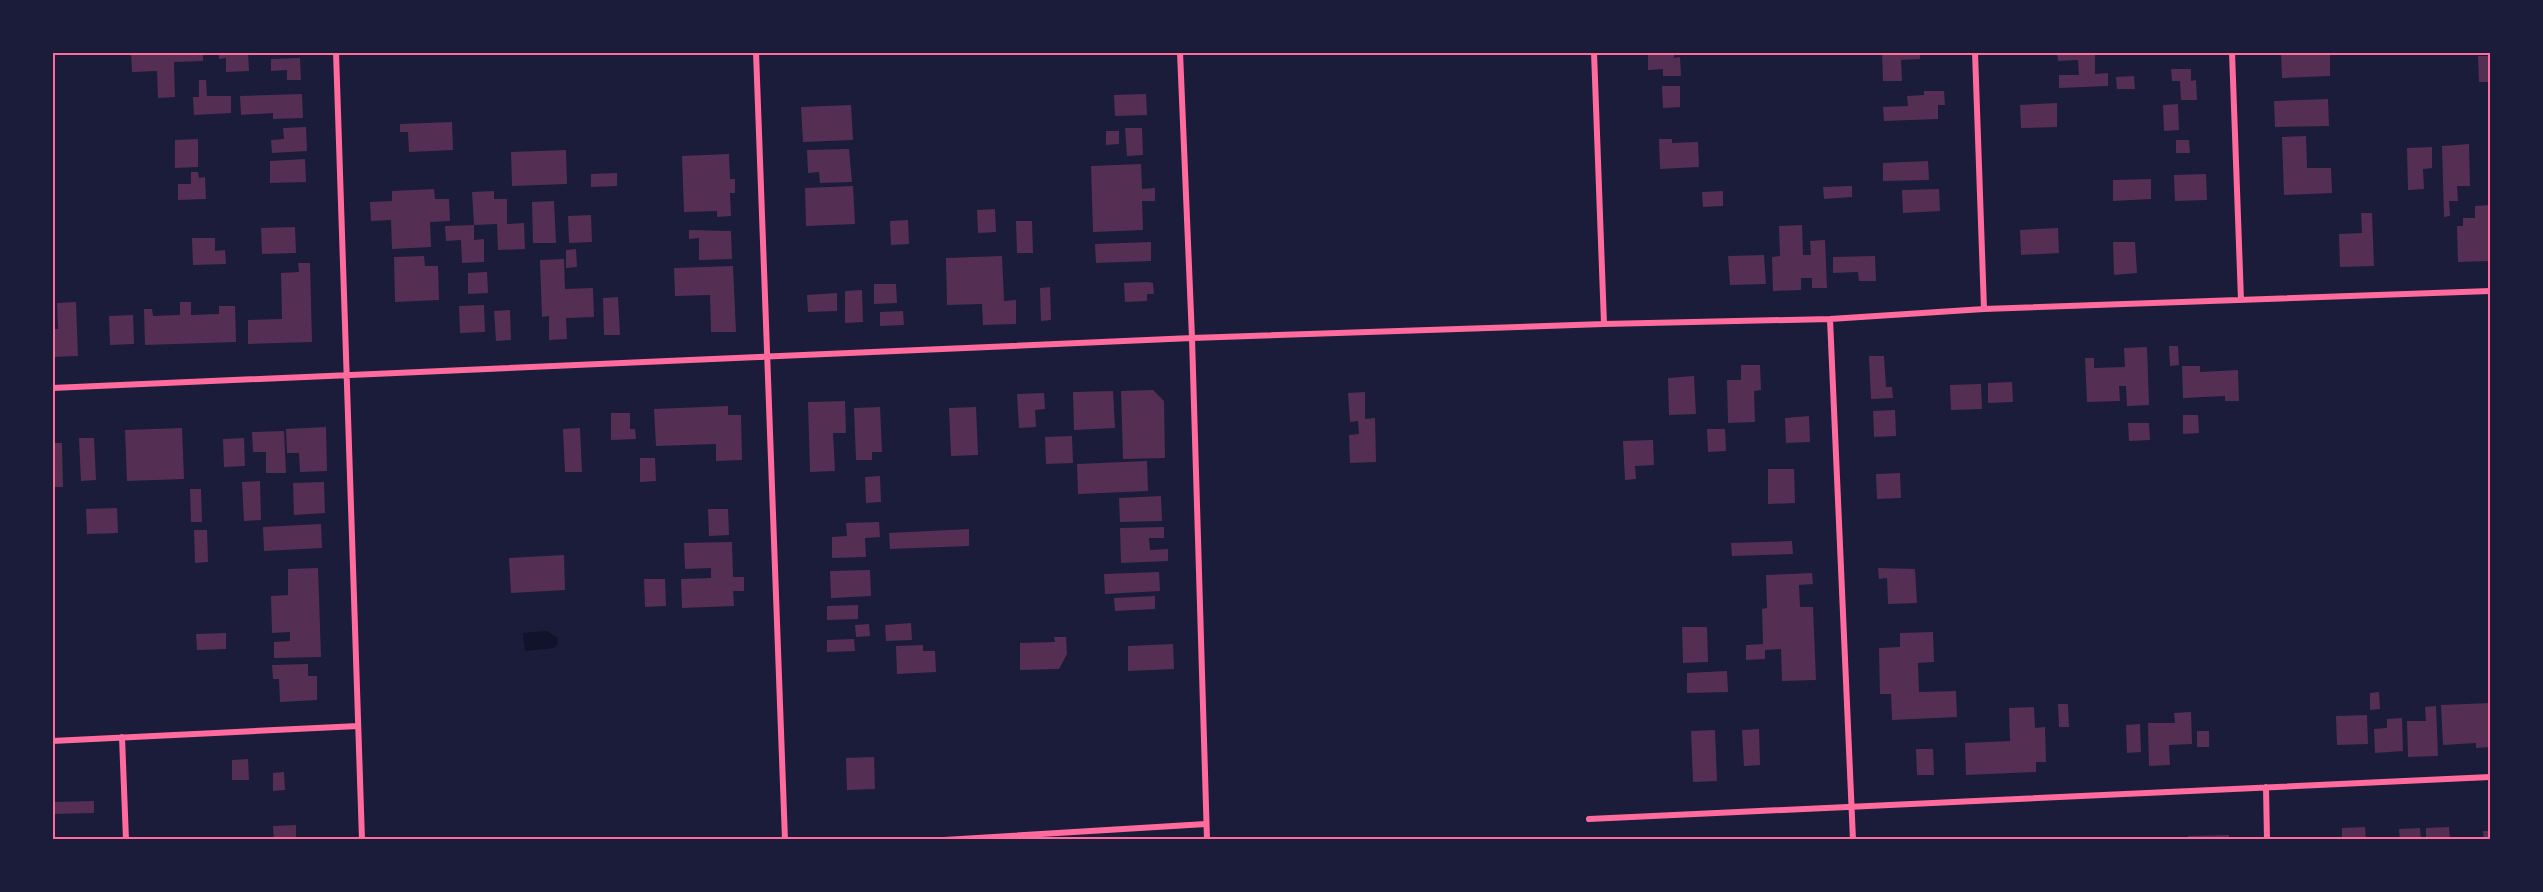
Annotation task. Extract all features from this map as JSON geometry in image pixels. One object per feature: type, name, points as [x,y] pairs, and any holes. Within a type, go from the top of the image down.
[{"type":"street","points":[[336,52],[362,840]]},
{"type":"street","points":[[756,52],[785,840]]},
{"type":"street","points":[[1180,52],[1192,338],[1207,840]]},
{"type":"street","points":[[1594,52],[1604,324]]},
{"type":"street","points":[[1975,52],[1984,309]]},
{"type":"street","points":[[2232,52],[2241,300]]},
{"type":"street","points":[[52,388],[1192,338],[1830,319],[1984,309],[2490,291]]},
{"type":"street","points":[[1830,319],[1853,840]]},
{"type":"street","points":[[52,741],[358,726]]},
{"type":"street","points":[[122,737],[126,840]]},
{"type":"street","points":[[1590,819],[2490,777]]},
{"type":"street","points":[[2266,787],[2267,840]]},
{"type":"street","points":[[944,840],[1206,824]]},
{"type":"shaded area","points":[[547,631],[558,638],[554,648],[525,651],[523,633]]},
{"type":"building","points":[[131,52],[203,52],[203,61],[174,62],[175,97],[158,98],[157,71],[132,72]]},
{"type":"building","points":[[219,52],[248,52],[249,71],[226,72],[226,58],[219,59]]},
{"type":"building","points":[[1648,52],[1674,52],[1674,58],[1680,57],[1681,76],[1663,76],[1663,69],[1648,70]]},
{"type":"building","points":[[1882,52],[1920,52],[1920,59],[1901,60],[1902,81],[1883,81]]},
{"type":"building","points":[[2057,52],[2095,52],[2095,74],[2108,73],[2108,86],[2059,88],[2059,75],[2079,75],[2078,60],[2058,61]]},
{"type":"building","points":[[2281,52],[2330,52],[2330,76],[2282,78]]},
{"type":"building","points":[[2478,56],[2490,56],[2490,82],[2479,82]]},
{"type":"building","points":[[300,58],[301,80],[287,80],[287,70],[271,71],[271,59]]},
{"type":"building","points":[[2171,69],[2191,69],[2191,81],[2196,80],[2197,100],[2181,100],[2180,81],[2172,81]]},
{"type":"building","points":[[2134,76],[2135,89],[2117,89],[2116,77]]},
{"type":"building","points":[[199,80],[206,80],[207,96],[231,96],[231,113],[194,115],[193,97],[199,97]]},
{"type":"building","points":[[1662,86],[1680,86],[1680,107],[1663,108]]},
{"type":"building","points":[[1924,91],[1944,91],[1945,105],[1938,105],[1938,119],[1884,121],[1883,107],[1908,106],[1907,96],[1924,95]]},
{"type":"building","points":[[302,94],[303,118],[273,119],[273,113],[241,115],[240,96]]},
{"type":"building","points":[[1146,94],[1147,115],[1115,116],[1114,95]]},
{"type":"building","points":[[2328,99],[2329,126],[2275,127],[2274,101]]},
{"type":"building","points":[[2057,103],[2057,127],[2021,128],[2020,105]]},
{"type":"building","points":[[2178,104],[2179,130],[2164,131],[2163,105]]},
{"type":"building","points":[[851,105],[853,140],[803,142],[801,107]]},
{"type":"building","points":[[452,122],[453,150],[409,152],[408,132],[400,132],[400,124]]},
{"type":"building","points":[[306,127],[307,151],[272,153],[271,140],[284,139],[283,128]]},
{"type":"building","points":[[1125,128],[1142,128],[1143,155],[1127,156]]},
{"type":"building","points":[[1106,131],[1119,131],[1119,144],[1106,145]]},
{"type":"building","points":[[2306,136],[2307,168],[2331,168],[2332,193],[2284,195],[2282,137]]},
{"type":"building","points":[[198,139],[198,167],[175,168],[175,140]]},
{"type":"building","points":[[1659,139],[1672,139],[1672,143],[1698,142],[1699,167],[1660,169]]},
{"type":"building","points":[[2176,140],[2189,140],[2190,153],[2176,153]]},
{"type":"building","points":[[2469,144],[2470,186],[2457,186],[2458,201],[2449,201],[2450,216],[2444,217],[2442,146]]},
{"type":"building","points":[[2432,147],[2432,168],[2423,169],[2424,189],[2408,190],[2407,148]]},
{"type":"building","points":[[849,149],[852,182],[820,183],[819,172],[808,173],[807,150]]},
{"type":"building","points":[[566,150],[567,184],[512,186],[511,152]]},
{"type":"building","points":[[729,154],[730,179],[735,179],[735,193],[730,193],[731,216],[717,217],[717,211],[684,212],[682,156]]},
{"type":"building","points":[[305,159],[306,182],[270,183],[270,161]]},
{"type":"building","points":[[1928,161],[1929,180],[1883,181],[1883,163]]},
{"type":"building","points":[[1141,164],[1142,189],[1155,188],[1155,201],[1142,201],[1143,230],[1093,232],[1091,166]]},
{"type":"building","points":[[191,172],[198,172],[199,178],[205,177],[206,199],[178,200],[178,184],[191,184]]},
{"type":"building","points":[[617,173],[617,186],[591,187],[591,174]]},
{"type":"building","points":[[2206,174],[2207,200],[2175,201],[2174,175]]},
{"type":"building","points":[[2151,179],[2151,199],[2113,201],[2113,180]]},
{"type":"building","points":[[853,186],[855,224],[806,226],[805,188]]},
{"type":"building","points":[[1852,186],[1852,197],[1824,199],[1823,187]]},
{"type":"building","points":[[434,189],[435,199],[449,199],[450,221],[430,222],[431,247],[392,249],[391,220],[371,221],[370,202],[392,201],[392,191]]},
{"type":"building","points":[[1939,189],[1940,211],[1903,213],[1902,190]]},
{"type":"building","points":[[494,191],[494,199],[507,199],[507,224],[524,223],[525,249],[498,250],[497,224],[474,225],[472,192]]},
{"type":"building","points":[[1723,191],[1723,206],[1703,207],[1702,192]]},
{"type":"building","points":[[554,201],[556,243],[533,243],[532,202]]},
{"type":"building","points":[[2490,205],[2490,261],[2458,262],[2457,226],[2463,226],[2463,218],[2475,218],[2475,206]]},
{"type":"building","points":[[995,209],[996,232],[978,233],[977,210]]},
{"type":"building","points":[[2361,213],[2372,213],[2374,266],[2340,267],[2339,234],[2362,233]]},
{"type":"building","points":[[591,215],[592,242],[569,243],[568,216]]},
{"type":"building","points":[[908,220],[909,244],[891,245],[890,221]]},
{"type":"building","points":[[1016,221],[1032,221],[1033,253],[1017,253]]},
{"type":"building","points":[[474,225],[474,240],[484,239],[484,262],[462,263],[461,240],[446,241],[445,226]]},
{"type":"building","points":[[1802,225],[1803,255],[1811,255],[1810,241],[1825,240],[1827,288],[1812,288],[1812,278],[1801,278],[1801,290],[1773,291],[1772,257],[1780,256],[1779,226]]},
{"type":"building","points":[[295,227],[296,253],[262,254],[261,228]]},
{"type":"building","points":[[2058,228],[2059,253],[2021,255],[2020,230]]},
{"type":"building","points":[[689,230],[731,231],[732,259],[699,260],[699,238],[689,239]]},
{"type":"building","points":[[192,238],[215,238],[215,251],[225,250],[226,264],[193,265]]},
{"type":"building","points":[[1151,242],[1151,261],[1096,263],[1095,244]]},
{"type":"building","points":[[2113,242],[2135,242],[2137,273],[2114,275]]},
{"type":"building","points":[[576,249],[577,267],[566,268],[566,250]]},
{"type":"building","points":[[1764,255],[1766,284],[1730,285],[1728,256]]},
{"type":"building","points":[[424,256],[425,266],[438,266],[439,300],[395,302],[394,257]]},
{"type":"building","points":[[1002,256],[1004,301],[1016,300],[1016,324],[983,325],[982,304],[947,305],[946,258]]},
{"type":"building","points":[[1875,256],[1876,281],[1859,281],[1858,272],[1833,273],[1833,257]]},
{"type":"building","points":[[564,259],[565,289],[593,288],[594,317],[566,318],[567,339],[549,340],[549,316],[542,317],[540,260]]},
{"type":"building","points":[[298,263],[310,263],[312,342],[248,344],[248,320],[282,319],[281,273],[299,272]]},
{"type":"building","points":[[733,266],[736,332],[711,332],[710,295],[675,296],[674,268]]},
{"type":"building","points":[[487,272],[488,293],[468,294],[468,273]]},
{"type":"building","points":[[1124,283],[1153,283],[1154,294],[1147,294],[1147,301],[1125,302]]},
{"type":"building","points":[[874,284],[896,284],[897,303],[874,304]]},
{"type":"building","points":[[1050,287],[1051,320],[1041,321],[1040,288]]},
{"type":"building","points":[[862,290],[863,322],[845,323],[845,291]]},
{"type":"building","points":[[837,293],[837,311],[808,312],[807,295]]},
{"type":"building","points":[[618,297],[620,335],[604,335],[603,298]]},
{"type":"building","points":[[76,302],[78,356],[52,357],[52,329],[58,329],[57,303]]},
{"type":"building","points":[[180,302],[191,302],[191,315],[219,314],[219,306],[235,306],[236,342],[145,345],[144,309],[152,309],[153,316],[180,315]]},
{"type":"building","points":[[484,305],[485,332],[460,333],[459,306]]},
{"type":"building","points":[[510,310],[511,340],[496,341],[494,311]]},
{"type":"building","points":[[903,311],[904,325],[880,326],[880,312]]},
{"type":"building","points":[[133,315],[134,344],[110,345],[109,316]]},
{"type":"building","points":[[2169,346],[2178,346],[2179,365],[2170,366]]},
{"type":"building","points":[[2147,347],[2149,405],[2127,406],[2126,386],[2119,386],[2120,401],[2087,402],[2085,358],[2094,358],[2094,368],[2125,367],[2124,348]]},
{"type":"building","points":[[1869,356],[1884,356],[1886,387],[1892,387],[1893,398],[1871,399]]},
{"type":"building","points":[[1741,365],[1760,365],[1761,390],[1754,391],[1755,422],[1728,423],[1727,380],[1741,380]]},
{"type":"building","points":[[2182,366],[2200,366],[2200,372],[2238,370],[2239,401],[2225,401],[2225,396],[2183,398]]},
{"type":"building","points":[[1694,376],[1696,414],[1669,415],[1668,378]]},
{"type":"building","points":[[2012,382],[2013,402],[1988,403],[1988,383]]},
{"type":"building","points":[[1981,384],[1982,409],[1951,410],[1950,385]]},
{"type":"building","points":[[1153,390],[1164,401],[1165,458],[1123,459],[1121,391]]},
{"type":"building","points":[[1113,391],[1115,428],[1074,430],[1073,392]]},
{"type":"building","points":[[1365,392],[1365,419],[1375,418],[1376,462],[1350,463],[1349,435],[1359,434],[1358,421],[1350,422],[1348,393]]},
{"type":"building","points":[[1044,393],[1045,409],[1035,410],[1036,427],[1019,428],[1017,394]]},
{"type":"building","points":[[845,401],[846,433],[833,433],[835,471],[810,472],[808,402]]},
{"type":"building","points":[[728,406],[728,415],[741,415],[742,460],[716,461],[716,444],[656,446],[654,409]]},
{"type":"building","points":[[880,407],[882,452],[872,452],[872,460],[856,460],[854,408]]},
{"type":"building","points":[[976,407],[978,455],[951,456],[949,408]]},
{"type":"building","points":[[1895,410],[1896,436],[1874,437],[1873,411]]},
{"type":"building","points":[[611,413],[630,413],[630,429],[635,429],[636,439],[611,440]]},
{"type":"building","points":[[2183,415],[2198,415],[2199,433],[2183,434]]},
{"type":"building","points":[[1809,416],[1810,442],[1786,443],[1785,418]]},
{"type":"building","points":[[2128,423],[2149,423],[2150,440],[2129,441]]},
{"type":"building","points":[[326,427],[327,471],[300,472],[299,453],[287,453],[286,429]]},
{"type":"building","points":[[182,428],[184,479],[127,481],[125,430]]},
{"type":"building","points":[[580,428],[582,472],[565,472],[563,429]]},
{"type":"building","points":[[1707,429],[1725,429],[1726,451],[1708,452]]},
{"type":"building","points":[[284,431],[286,473],[266,473],[266,452],[253,452],[252,432]]},
{"type":"building","points":[[1072,436],[1073,463],[1046,464],[1045,437]]},
{"type":"building","points":[[79,438],[94,438],[96,480],[81,481]]},
{"type":"building","points":[[244,438],[245,466],[224,467],[223,439]]},
{"type":"building","points":[[1653,440],[1654,465],[1635,466],[1636,479],[1625,480],[1623,441]]},
{"type":"building","points":[[52,443],[62,443],[63,487],[52,487]]},
{"type":"building","points":[[640,458],[655,458],[656,481],[640,482]]},
{"type":"building","points":[[1147,461],[1148,491],[1078,494],[1077,464]]},
{"type":"building","points":[[1768,469],[1794,469],[1795,503],[1768,504]]},
{"type":"building","points":[[1900,473],[1901,498],[1877,499],[1876,474]]},
{"type":"building","points":[[880,476],[881,502],[866,503],[865,477]]},
{"type":"building","points":[[260,481],[261,520],[244,521],[242,482]]},
{"type":"building","points":[[324,482],[325,513],[294,515],[293,483]]},
{"type":"building","points":[[190,489],[201,489],[202,522],[191,522]]},
{"type":"building","points":[[1161,496],[1162,521],[1120,522],[1119,498]]},
{"type":"building","points":[[117,508],[118,533],[87,534],[86,509]]},
{"type":"building","points":[[708,509],[728,509],[729,535],[709,536]]},
{"type":"building","points":[[879,522],[880,537],[865,538],[866,557],[832,558],[832,537],[847,536],[846,523]]},
{"type":"building","points":[[321,524],[322,548],[264,551],[263,527]]},
{"type":"building","points":[[1164,527],[1164,538],[1149,538],[1150,550],[1168,549],[1168,561],[1121,563],[1120,528]]},
{"type":"building","points":[[969,529],[969,546],[890,549],[889,533]]},
{"type":"building","points":[[194,530],[207,530],[208,562],[195,563]]},
{"type":"building","points":[[1792,541],[1793,554],[1732,556],[1731,543]]},
{"type":"building","points":[[732,542],[733,577],[744,577],[744,591],[733,591],[734,606],[682,608],[681,579],[711,578],[711,568],[685,569],[684,543]]},
{"type":"building","points":[[564,555],[565,590],[511,593],[509,558]]},
{"type":"building","points":[[318,568],[321,657],[274,658],[274,642],[290,641],[290,632],[272,633],[271,596],[288,595],[288,569]]},
{"type":"building","points":[[1878,568],[1915,569],[1917,603],[1888,604],[1887,578],[1879,579]]},
{"type":"building","points":[[870,570],[871,596],[831,598],[830,571]]},
{"type":"building","points":[[1159,572],[1160,591],[1105,594],[1104,574]]},
{"type":"building","points":[[1812,573],[1813,584],[1799,585],[1800,607],[1813,607],[1816,680],[1782,681],[1781,649],[1765,650],[1765,659],[1746,660],[1746,645],[1763,644],[1762,609],[1767,608],[1766,575]]},
{"type":"building","points":[[644,579],[665,579],[666,606],[645,607]]},
{"type":"building","points":[[1155,596],[1155,609],[1115,611],[1114,598]]},
{"type":"building","points":[[858,605],[858,619],[827,620],[827,606]]},
{"type":"building","points":[[911,623],[912,640],[886,641],[885,625]]},
{"type":"building","points":[[869,624],[870,636],[856,637],[855,625]]},
{"type":"building","points":[[1682,627],[1707,627],[1708,662],[1683,663]]},
{"type":"building","points":[[1933,632],[1934,662],[1918,663],[1919,692],[1956,691],[1957,717],[1892,720],[1891,694],[1880,694],[1879,648],[1900,647],[1900,633]]},
{"type":"building","points":[[226,633],[226,649],[197,650],[196,634]]},
{"type":"building","points":[[1054,637],[1066,637],[1067,654],[1059,669],[1020,670],[1020,643],[1055,642]]},
{"type":"building","points":[[854,639],[855,651],[827,652],[827,640]]},
{"type":"building","points":[[1173,644],[1174,669],[1128,671],[1128,646]]},
{"type":"building","points":[[923,645],[923,651],[935,651],[936,672],[897,674],[896,646]]},
{"type":"building","points":[[308,664],[308,676],[317,676],[317,700],[280,702],[279,679],[273,679],[272,665]]},
{"type":"building","points":[[1727,671],[1728,692],[1687,693],[1687,673]]},
{"type":"building","points":[[2379,692],[2380,709],[2370,710],[2370,693]]},
{"type":"building","points":[[2490,703],[2490,747],[2476,748],[2476,743],[2443,745],[2441,705]]},
{"type":"building","points":[[2058,704],[2068,704],[2069,727],[2059,727]]},
{"type":"building","points":[[2436,706],[2438,756],[2408,757],[2407,721],[2426,721],[2425,707]]},
{"type":"building","points":[[2034,707],[2035,728],[2045,727],[2046,762],[2036,762],[2036,772],[1966,775],[1965,743],[2010,741],[2009,708]]},
{"type":"building","points":[[2191,712],[2192,744],[2169,745],[2170,765],[2149,766],[2148,723],[2175,723],[2174,713]]},
{"type":"building","points":[[2367,715],[2368,744],[2337,745],[2336,716]]},
{"type":"building","points":[[2402,718],[2403,751],[2375,753],[2374,729],[2387,728],[2387,719]]},
{"type":"building","points":[[2140,724],[2141,752],[2127,753],[2126,725]]},
{"type":"building","points":[[1759,729],[1760,765],[1744,766],[1742,730]]},
{"type":"building","points":[[1715,730],[1717,781],[1693,782],[1691,731]]},
{"type":"building","points":[[2197,731],[2209,731],[2209,747],[2197,747]]},
{"type":"building","points":[[1916,749],[1933,749],[1934,775],[1917,775]]},
{"type":"building","points":[[874,757],[875,789],[847,790],[846,758]]},
{"type":"building","points":[[248,759],[249,780],[232,780],[232,760]]},
{"type":"building","points":[[284,772],[285,790],[273,791],[273,773]]},
{"type":"building","points":[[94,801],[94,813],[52,814],[52,802]]},
{"type":"building","points":[[296,825],[296,840],[274,840],[273,826]]},
{"type":"building","points":[[2365,827],[2366,840],[2342,840],[2342,828]]},
{"type":"building","points":[[2449,827],[2450,840],[2426,840],[2426,828]]},
{"type":"building","points":[[2420,828],[2421,840],[2400,840],[2399,829]]},
{"type":"building","points":[[2483,831],[2490,831],[2490,840],[2484,840]]},
{"type":"building","points":[[2229,835],[2229,840],[2188,840],[2188,836]]}]
